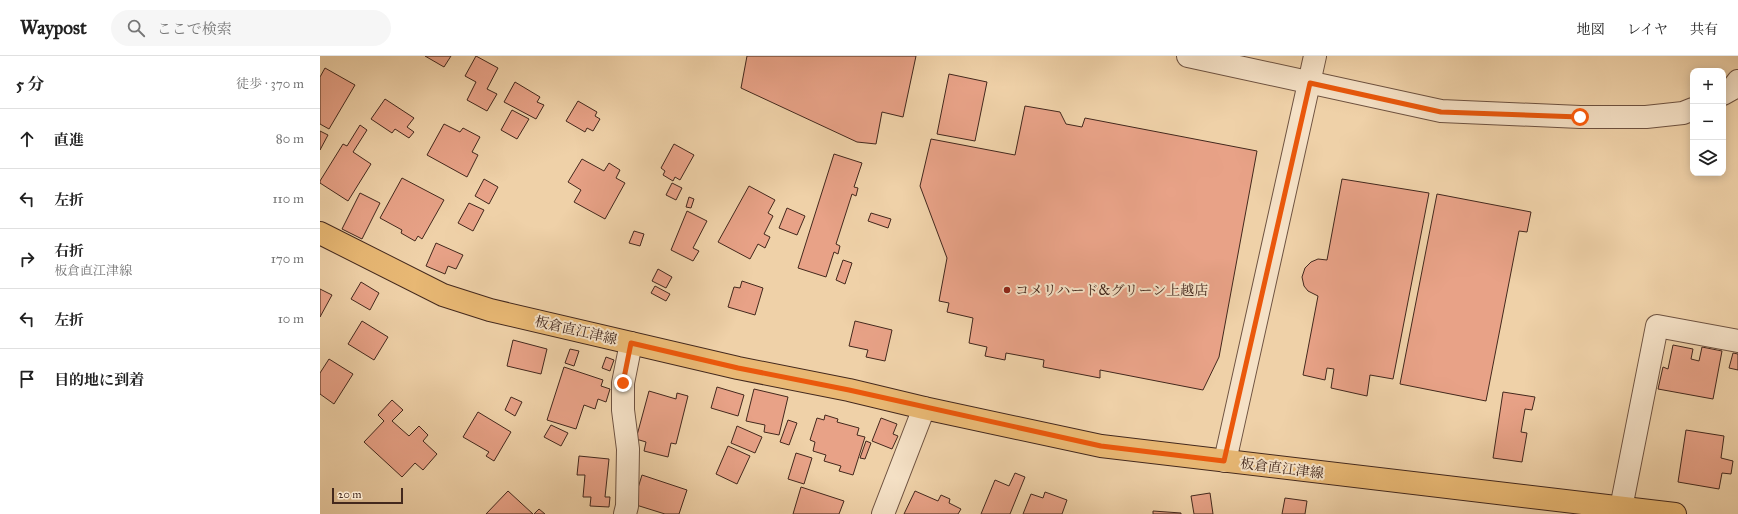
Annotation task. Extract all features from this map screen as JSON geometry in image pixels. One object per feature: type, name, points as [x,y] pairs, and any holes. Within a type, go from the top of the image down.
[{"type":"main road","name":"板倉直江津線","points":[[320,233],[443,295],[490,310],[738,368],[849,390],[924,408],[1101,446],[1675,514]]},
{"type":"street","points":[[1188,56],[1441,112],[1580,117],[1646,117],[1683,113],[1690,110]]},
{"type":"street","points":[[1224,461],[1315,56]]},
{"type":"street","points":[[1726,92],[1732,89],[1738,81]]},
{"type":"street","points":[[1621,508],[1657,326],[1738,341]]},
{"type":"street","points":[[625,514],[627,506],[628,449],[623,410],[623,383],[631,343]]},
{"type":"street","points":[[883,514],[924,408]]},
{"type":"building","points":[[425,56],[451,56],[444,67]]},
{"type":"building","points":[[476,56],[498,68],[487,89],[497,94],[487,111],[467,100],[476,82],[465,76]]},
{"type":"building","points":[[747,56],[916,56],[903,117],[882,112],[876,144],[857,142],[741,88]]},
{"type":"building","points":[[325,68],[355,85],[329,129],[320,124],[320,77]]},
{"type":"building","points":[[949,74],[987,82],[975,141],[937,134]]},
{"type":"building","points":[[515,82],[540,97],[537,102],[544,105],[536,119],[504,102]]},
{"type":"building","points":[[385,99],[414,118],[407,127],[414,132],[409,138],[395,129],[392,133],[371,119]]},
{"type":"building","points":[[578,101],[597,112],[595,116],[600,119],[593,131],[587,128],[585,132],[566,121]]},
{"type":"building","points":[[1025,106],[1060,112],[1066,124],[1082,127],[1085,118],[1257,151],[1219,357],[1203,390],[1100,370],[1100,378],[1043,367],[1044,360],[1006,353],[1005,360],[985,356],[987,347],[969,343],[973,318],[947,312],[949,303],[939,301],[947,258],[920,186],[931,139],[1015,155]]},
{"type":"building","points":[[512,110],[529,119],[517,139],[501,130]]},
{"type":"building","points":[[444,124],[460,132],[463,128],[480,137],[472,152],[478,155],[467,177],[427,155]]},
{"type":"building","points":[[360,125],[367,130],[353,152],[371,164],[348,201],[320,183],[320,181],[343,144],[347,146]]},
{"type":"building","points":[[320,131],[328,135],[320,150]]},
{"type":"building","points":[[674,144],[694,155],[680,180],[675,177],[673,181],[663,175],[665,171],[661,168]]},
{"type":"building","points":[[834,154],[862,163],[854,187],[858,188],[856,196],[852,194],[836,244],[840,246],[838,254],[834,252],[826,277],[798,268]]},
{"type":"building","points":[[582,159],[604,171],[609,163],[620,170],[616,178],[625,183],[605,219],[574,202],[581,190],[568,182]]},
{"type":"building","points":[[402,178],[444,200],[422,239],[418,236],[415,241],[401,233],[402,230],[380,218]]},
{"type":"building","points":[[484,179],[498,187],[489,204],[475,196]]},
{"type":"building","points":[[1342,179],[1429,193],[1393,379],[1370,375],[1367,396],[1331,388],[1334,369],[1327,368],[1325,380],[1303,375],[1318,296],[1308,291],[1304,286],[1302,277],[1305,268],[1311,262],[1318,259],[1327,260]]},
{"type":"building","points":[[672,183],[682,188],[676,200],[666,195]]},
{"type":"building","points":[[749,186],[775,200],[768,213],[773,216],[764,234],[770,237],[765,248],[758,244],[750,259],[718,242]]},
{"type":"building","points":[[360,193],[380,203],[362,239],[342,229]]},
{"type":"building","points":[[1437,194],[1531,212],[1527,232],[1519,231],[1486,401],[1400,384]]},
{"type":"building","points":[[689,197],[694,199],[691,208],[686,207]]},
{"type":"building","points":[[469,203],[484,210],[473,231],[458,223]]},
{"type":"building","points":[[787,208],[805,216],[797,235],[779,228]]},
{"type":"building","points":[[687,211],[707,221],[693,248],[699,251],[693,261],[671,250]]},
{"type":"building","points":[[871,213],[891,219],[888,228],[868,221]]},
{"type":"building","points":[[634,231],[644,234],[640,246],[629,243]]},
{"type":"building","points":[[436,243],[463,255],[456,269],[448,266],[445,274],[426,266]]},
{"type":"building","points":[[843,260],[852,263],[845,284],[836,280]]},
{"type":"building","points":[[658,269],[672,277],[666,288],[652,281]]},
{"type":"building","points":[[742,281],[763,288],[755,315],[728,307],[734,287],[740,288]]},
{"type":"building","points":[[361,282],[379,293],[370,310],[351,299]]},
{"type":"building","points":[[655,286],[670,294],[666,301],[651,293]]},
{"type":"building","points":[[320,289],[332,295],[320,317]]},
{"type":"building","points":[[362,321],[388,337],[374,360],[348,344]]},
{"type":"building","points":[[855,321],[892,330],[885,361],[866,357],[868,350],[849,346]]},
{"type":"building","points":[[513,340],[547,349],[541,374],[507,366]]},
{"type":"building","points":[[1673,345],[1693,349],[1691,359],[1699,361],[1702,347],[1722,351],[1713,399],[1658,389],[1663,367],[1668,369]]},
{"type":"building","points":[[570,349],[579,351],[574,366],[565,363]]},
{"type":"building","points":[[1733,353],[1738,354],[1738,370],[1729,368]]},
{"type":"building","points":[[606,357],[614,360],[610,371],[602,368]]},
{"type":"building","points":[[329,359],[353,374],[334,404],[320,394],[320,373]]},
{"type":"building","points":[[564,367],[603,380],[601,386],[610,389],[606,402],[598,399],[595,409],[584,405],[576,429],[547,420]]},
{"type":"building","points":[[717,387],[744,395],[738,416],[711,408]]},
{"type":"building","points":[[754,389],[788,397],[779,435],[764,432],[765,425],[746,421]]},
{"type":"building","points":[[649,391],[676,399],[677,393],[688,396],[676,444],[671,443],[668,457],[644,451],[646,442],[636,439]]},
{"type":"building","points":[[1503,392],[1535,397],[1532,410],[1525,409],[1521,432],[1527,433],[1522,462],[1493,458]]},
{"type":"building","points":[[511,397],[522,402],[515,416],[505,410]]},
{"type":"building","points":[[392,400],[403,410],[392,421],[409,436],[419,426],[428,435],[423,441],[437,454],[423,470],[415,463],[402,477],[364,442],[384,421],[378,415]]},
{"type":"building","points":[[478,412],[511,432],[494,461],[486,456],[489,452],[463,437]]},
{"type":"building","points":[[825,415],[838,419],[837,422],[859,428],[857,435],[865,437],[853,475],[839,471],[841,466],[824,461],[826,455],[813,451],[815,442],[810,440],[817,418],[824,420]]},
{"type":"building","points":[[881,418],[897,424],[893,434],[898,436],[892,449],[872,441]]},
{"type":"building","points":[[788,420],[797,423],[789,445],[780,442]]},
{"type":"building","points":[[551,425],[568,433],[561,446],[544,437]]},
{"type":"building","points":[[737,426],[762,437],[755,453],[731,443]]},
{"type":"building","points":[[1686,430],[1724,436],[1721,458],[1733,461],[1731,474],[1722,473],[1719,489],[1678,482]]},
{"type":"building","points":[[866,441],[871,443],[865,459],[860,458]]},
{"type":"building","points":[[728,446],[750,456],[737,484],[716,474]]},
{"type":"building","points":[[796,453],[812,458],[804,484],[788,479]]},
{"type":"building","points":[[579,456],[609,459],[605,497],[610,497],[609,507],[590,506],[591,497],[583,497],[585,475],[577,475]]},
{"type":"building","points":[[1015,473],[1025,477],[1010,514],[981,514],[995,480],[1009,486]]},
{"type":"building","points":[[642,475],[687,490],[679,514],[665,514],[633,504]]},
{"type":"building","points":[[801,487],[844,501],[839,514],[793,514]]},
{"type":"building","points":[[508,491],[533,514],[486,514]]},
{"type":"building","points":[[915,491],[938,501],[941,495],[950,499],[949,503],[961,509],[958,514],[904,514]]},
{"type":"building","points":[[1045,492],[1067,500],[1062,514],[1023,514],[1031,494],[1043,498]]},
{"type":"building","points":[[1210,493],[1213,514],[1194,514],[1191,496]]},
{"type":"building","points":[[1285,498],[1307,501],[1305,514],[1282,514]]},
{"type":"building","points":[[539,509],[545,514],[534,514]]},
{"type":"building","points":[[1153,511],[1181,513],[1181,514],[1153,514]]},
{"type":"place","name":"コメリハード&グリーン上越店","points":[[1007,290]]},
{"type":"route","points":[[623,383],[631,343],[738,368],[849,390],[924,408],[1101,446],[1224,461],[1310,83],[1441,112],[1580,117]]}]
